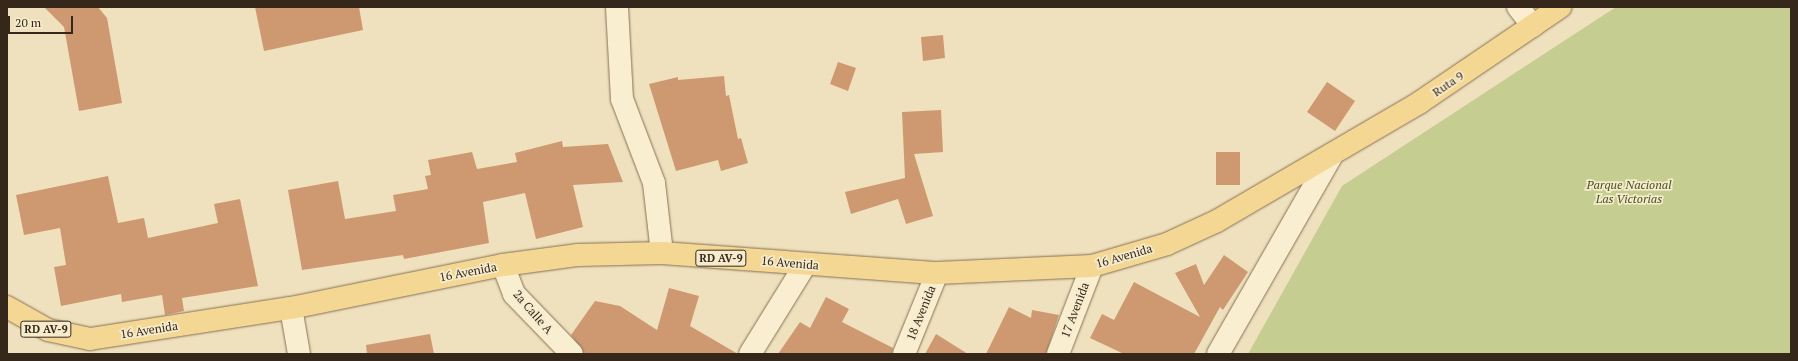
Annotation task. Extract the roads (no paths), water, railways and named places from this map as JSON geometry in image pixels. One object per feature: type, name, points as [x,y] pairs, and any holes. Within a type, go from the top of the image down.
[{"type":"main road","name":"Ruta 9","points":[[1332,155],[1419,103],[1560,7]]},
{"type":"main road","name":"16 Avenida","points":[[7,307],[48,330],[90,339],[291,308],[502,265],[578,255],[662,252],[805,265],[937,273],[1092,266],[1167,244],[1217,221],[1332,155]]},
{"type":"main road","points":[[74,354],[90,339]]},
{"type":"street","points":[[617,7],[622,99],[654,183],[662,252]]},
{"type":"street","points":[[1518,7],[1533,26]]},
{"type":"street","points":[[1218,354],[1332,155]]},
{"type":"street","name":"2a Calle A","points":[[502,265],[514,294],[572,354]]},
{"type":"street","points":[[750,354],[805,265]]},
{"type":"street","name":"17 Avenida","points":[[1058,354],[1092,266]]},
{"type":"street","name":"18 Avenida","points":[[904,354],[937,273]]},
{"type":"street","points":[[291,308],[299,354]]},
{"type":"park label","name":"Parque Nacional Las Victorias","points":[[1629,192]]}]
